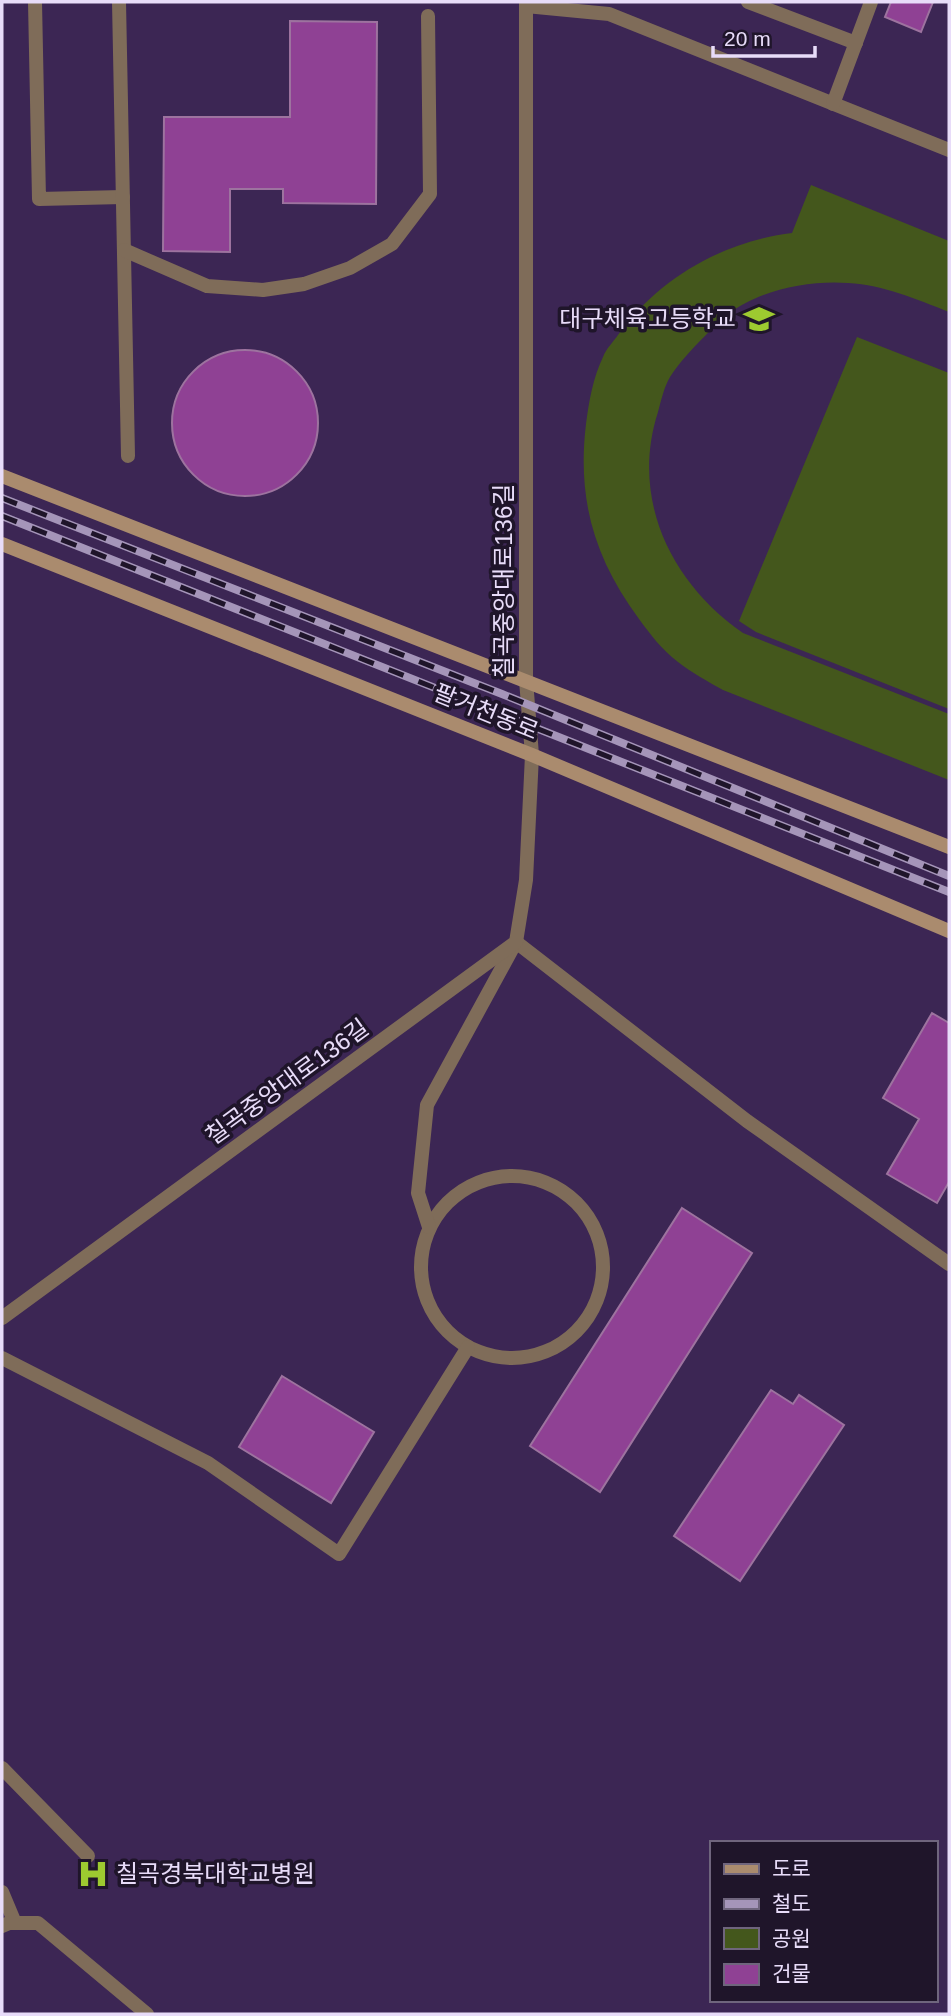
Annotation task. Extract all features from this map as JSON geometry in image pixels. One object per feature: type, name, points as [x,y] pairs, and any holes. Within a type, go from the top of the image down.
[{"type":"street","points":[[35,2],[38,199],[123,197]]},
{"type":"street","points":[[119,2],[128,456]]},
{"type":"street","points":[[747,2],[856,43]]},
{"type":"street","points":[[833,104],[871,2]]},
{"type":"street","points":[[526,4],[609,14],[949,150]]},
{"type":"street","name":"칠곡중앙대로136길","points":[[2,1318],[516,942],[526,880],[532,755],[526,680],[526,4]]},
{"type":"street","points":[[124,250],[207,286],[263,290],[304,284],[350,268],[392,243],[430,194],[429,16]]},
{"type":"street","name":"팔거천동로","points":[[2,476],[949,847]]},
{"type":"street","name":"팔거천동로","points":[[2,544],[532,755],[949,931]]},
{"type":"street","points":[[429,1227],[418,1193],[427,1105],[516,942],[747,1121],[949,1264]]},
{"type":"street","points":[[502,1175],[533,1178],[562,1190],[584,1211],[599,1238],[604,1269],[597,1300],[582,1327],[560,1346],[532,1357],[503,1359],[468,1348],[450,1335],[431,1313],[422,1285],[421,1256],[429,1227],[447,1202],[472,1184],[502,1175]]},
{"type":"street","points":[[2,1358],[208,1463],[339,1554],[468,1348]]},
{"type":"street","points":[[2,1768],[88,1856]]},
{"type":"street","points":[[2,1892],[8,1924],[38,1923],[146,2014]]},
{"type":"green space","points":[[811,185],[949,241],[949,312],[887,290],[861,284],[833,282],[785,288],[740,306],[721,320],[695,346],[666,385],[651,444],[649,476],[654,507],[663,536],[677,564],[695,590],[743,633],[949,714],[949,780],[723,690],[683,666],[657,642],[623,596],[610,573],[592,527],[584,478],[586,424],[592,390],[606,351],[652,297],[694,266],[741,244],[792,233]]},
{"type":"green space","points":[[857,337],[949,373],[949,709],[756,632],[739,621]]},
{"type":"building","points":[[891,2],[933,2],[921,32],[885,17]]},
{"type":"building","points":[[290,21],[377,22],[376,204],[283,203],[283,189],[230,189],[230,252],[163,251],[164,117],[290,117]]},
{"type":"building","points":[[245,350],[273,355],[297,371],[313,395],[318,423],[313,451],[297,475],[273,491],[245,496],[217,491],[193,475],[177,451],[172,423],[177,395],[193,371],[217,355]]},
{"type":"building","points":[[932,1013],[949,1023],[949,1182],[937,1203],[887,1174],[919,1119],[883,1098]]},
{"type":"building","points":[[682,1208],[752,1253],[600,1492],[530,1446]]},
{"type":"building","points":[[282,1376],[374,1432],[331,1503],[239,1447]]},
{"type":"building","points":[[771,1390],[793,1404],[799,1395],[844,1425],[740,1581],[674,1536]]},
{"type":"railway","points":[[2,498],[502,694],[949,876]]},
{"type":"railway","points":[[2,516],[949,892]]},
{"type":"place","name":"대구체육고등학교","points":[[759,319]]},
{"type":"place","name":"칠곡경북대학교병원","points":[[93,1874]]}]
